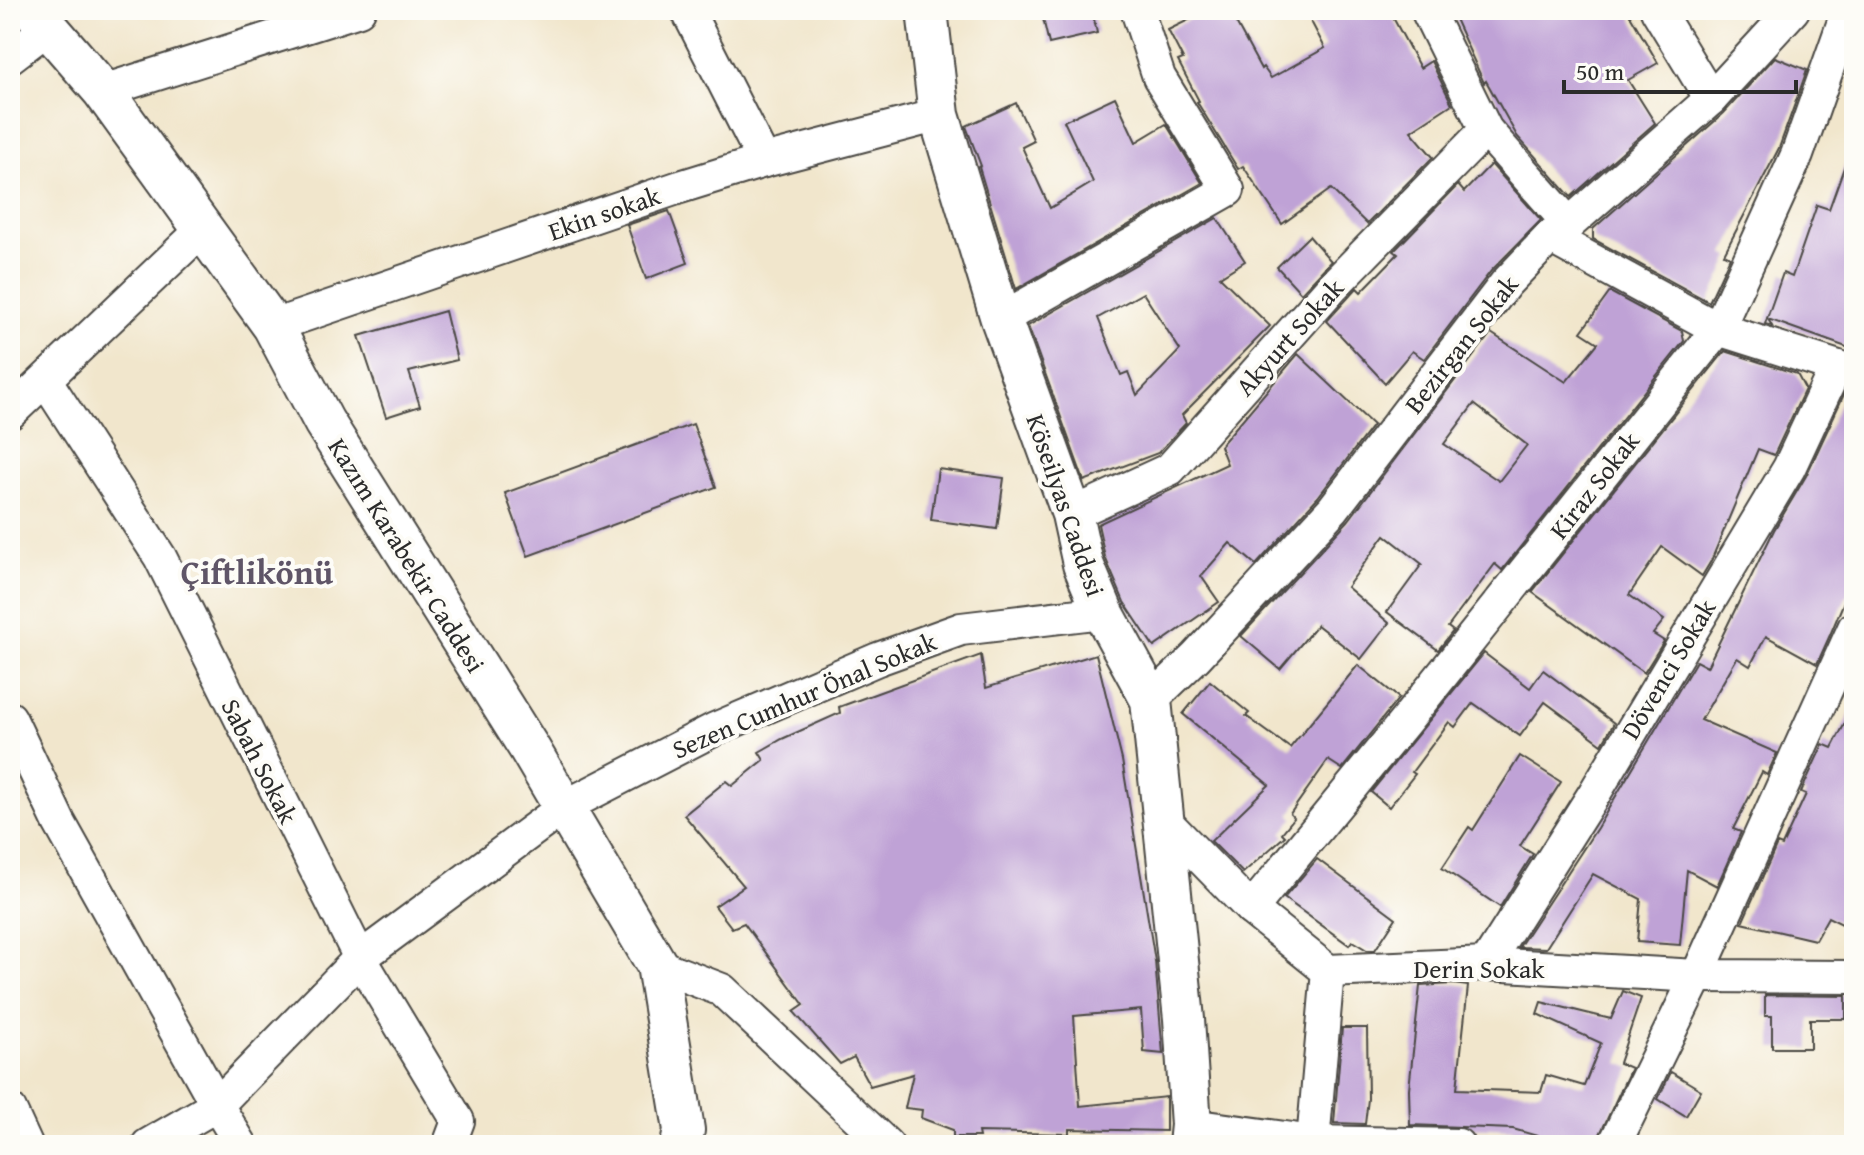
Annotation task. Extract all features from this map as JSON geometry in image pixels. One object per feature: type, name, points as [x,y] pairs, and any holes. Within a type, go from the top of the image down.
[{"type":"street","points":[[103,91],[359,10]]},
{"type":"street","points":[[687,10],[764,161]]},
{"type":"street","name":"Köseilyas Caddesi","points":[[927,10],[939,115],[1001,319],[1072,514],[1083,564],[1103,612],[1151,700],[1184,1019],[1190,1135]]},
{"type":"street","points":[[1001,319],[1228,190],[1159,77],[1137,10]]},
{"type":"street","points":[[1427,10],[1486,130],[1560,230],[1718,329],[1845,369]]},
{"type":"street","points":[[1657,10],[1711,99]]},
{"type":"street","name":"Bezirgan Sokak","points":[[1151,700],[1196,657],[1333,509],[1506,283],[1560,230],[1711,99],[1793,10]]},
{"type":"street","name":"Kiraz Sokak","points":[[1251,909],[1718,329],[1797,155],[1848,10]]},
{"type":"street","points":[[10,57],[40,19]]},
{"type":"street","name":"Kazım Karabekir Caddesi","points":[[40,19],[103,91],[273,326],[324,422],[564,807],[657,965],[684,1130],[681,1145]]},
{"type":"street","name":"Ekin sokak","points":[[273,326],[665,192],[764,161],[939,115]]},
{"type":"street","name":"Akyurt Sokak","points":[[1072,514],[1170,469],[1332,287],[1486,130]]},
{"type":"street","points":[[10,413],[204,228]]},
{"type":"street","name":"Dövenci Sokak","points":[[1486,964],[1594,794],[1845,369]]},
{"type":"street","name":"Sabah Sokak","points":[[46,381],[160,557],[360,958],[458,1121],[449,1145]]},
{"type":"street","name":"Sezen Cumhur Önal Sokak","points":[[148,1145],[217,1105],[360,958],[564,807],[715,729],[878,659],[961,629],[1103,612]]},
{"type":"street","points":[[1614,1145],[1697,976],[1854,628]]},
{"type":"street","points":[[10,718],[59,822],[241,1145]]},
{"type":"street","points":[[1163,819],[1251,909],[1328,971],[1313,1142]]},
{"type":"street","name":"Derin Sokak","points":[[1328,971],[1486,964],[1697,976],[1854,977]]},
{"type":"street","points":[[657,965],[722,990],[887,1145]]},
{"type":"street","points":[[10,1110],[26,1145]]},
{"type":"street","points":[[1190,1135],[1313,1142],[1458,1145]]},
{"type":"building","points":[[1041,10],[1092,10],[1097,33],[1049,44]]},
{"type":"building","points":[[1209,10],[1229,10],[1261,69],[1263,67],[1271,78],[1325,48],[1305,10],[1389,10],[1420,68],[1431,61],[1452,104],[1411,131],[1433,157],[1367,224],[1331,189],[1282,224],[1243,166],[1238,169],[1197,102],[1178,61],[1183,59],[1168,30]]},
{"type":"building","points":[[1451,10],[1627,10],[1658,63],[1628,80],[1655,123],[1571,197],[1517,136],[1486,81],[1484,83]]},
{"type":"building","points":[[1775,57],[1807,70],[1779,148],[1724,254],[1730,257],[1709,302],[1593,239],[1593,229],[1724,113]]},
{"type":"building","points":[[1115,97],[1136,142],[1166,124],[1202,183],[1016,289],[981,166],[966,126],[1016,103],[1034,141],[1022,147],[1050,208],[1093,182],[1064,121]]},
{"type":"building","points":[[1851,148],[1854,148],[1854,335],[1849,348],[1768,319],[1772,326],[1765,324],[1783,273],[1792,277],[1817,205],[1829,209]]},
{"type":"building","points":[[1491,164],[1541,220],[1491,271],[1424,359],[1412,351],[1385,383],[1327,321],[1357,288],[1361,292],[1398,254],[1394,251],[1458,185],[1464,192]]},
{"type":"building","points":[[669,211],[688,263],[646,279],[627,225]]},
{"type":"building","points":[[1217,218],[1245,261],[1220,277],[1270,326],[1182,415],[1186,423],[1158,453],[1084,481],[1028,326]],"holes":[[[1143,293],[1180,350],[1137,395],[1128,372],[1121,375],[1098,318]]]},
{"type":"building","points":[[1309,236],[1331,261],[1301,293],[1277,267]]},
{"type":"building","points":[[1610,292],[1682,331],[1684,341],[1502,570],[1495,564],[1448,627],[1453,631],[1438,650],[1387,612],[1422,564],[1385,535],[1347,587],[1389,623],[1361,659],[1317,625],[1280,669],[1241,636],[1348,521],[1491,333],[1566,382],[1598,343],[1581,332]],"holes":[[[1474,404],[1527,445],[1499,481],[1444,444]]]},
{"type":"building","points":[[445,311],[457,360],[409,372],[420,406],[386,417],[359,336]]},
{"type":"building","points":[[1725,351],[1797,374],[1805,389],[1774,455],[1758,449],[1702,576],[1662,547],[1629,595],[1664,620],[1653,634],[1664,641],[1644,673],[1532,592]]},
{"type":"building","points":[[1298,354],[1373,425],[1318,497],[1256,565],[1230,543],[1201,576],[1219,602],[1154,647],[1124,602],[1105,557],[1098,524],[1227,464],[1220,446]]},
{"type":"building","points":[[1846,390],[1854,390],[1854,578],[1830,635],[1817,664],[1766,636],[1750,666],[1737,658],[1701,720],[1777,753],[1767,775],[1762,772],[1733,829],[1741,832],[1717,886],[1687,870],[1680,945],[1637,942],[1641,899],[1593,874],[1546,948],[1519,947],[1597,828],[1696,661],[1707,667],[1774,530],[1806,476]]},
{"type":"building","points":[[693,424],[716,487],[528,556],[505,493]]},
{"type":"building","points":[[938,469],[1004,478],[997,529],[931,520]]},
{"type":"building","points":[[1484,653],[1530,688],[1543,670],[1614,723],[1602,744],[1545,702],[1520,736],[1473,703],[1455,727],[1449,722],[1389,807],[1371,792]]},
{"type":"building","points":[[1096,654],[1122,760],[1155,961],[1163,1054],[1144,1052],[1141,1010],[1074,1016],[1080,1106],[1166,1097],[1166,1131],[1069,1129],[1069,1134],[978,1132],[979,1137],[953,1137],[953,1130],[921,1118],[922,1110],[905,1108],[913,1074],[870,1086],[854,1057],[840,1064],[794,1012],[804,1005],[744,923],[732,928],[715,906],[744,886],[684,815],[726,781],[732,786],[764,760],[759,752],[840,713],[839,707],[981,655],[986,688]]},
{"type":"building","points":[[1358,665],[1399,698],[1342,769],[1328,760],[1290,814],[1294,818],[1282,833],[1285,836],[1243,873],[1211,841],[1269,785],[1183,714],[1210,681],[1249,713],[1246,716],[1290,748]]},
{"type":"building","points":[[1854,706],[1854,930],[1828,917],[1815,940],[1742,923],[1777,844],[1782,846],[1806,794],[1801,792],[1823,744],[1832,748]]},
{"type":"building","points":[[1520,756],[1561,782],[1520,846],[1533,854],[1500,907],[1442,868],[1469,827],[1473,830]]},
{"type":"building","points":[[1317,859],[1396,918],[1375,950],[1367,950],[1352,941],[1349,945],[1284,898]]},
{"type":"building","points":[[1420,986],[1468,986],[1457,1089],[1541,1092],[1546,1075],[1584,1086],[1601,1043],[1537,1014],[1541,1002],[1611,1019],[1623,991],[1641,998],[1619,1063],[1631,1068],[1595,1145],[1568,1145],[1513,1129],[1410,1125],[1409,1089]]},
{"type":"building","points":[[1765,995],[1846,996],[1846,1019],[1810,1019],[1810,1048],[1772,1048],[1772,1016],[1765,1016]]},
{"type":"building","points":[[1342,1028],[1367,1028],[1368,1099],[1365,1124],[1334,1123]]},
{"type":"building","points":[[1671,1072],[1701,1090],[1686,1116],[1658,1099]]},
{"type":"district","name":"Çiftlikönü","points":[[257,571]]}]
